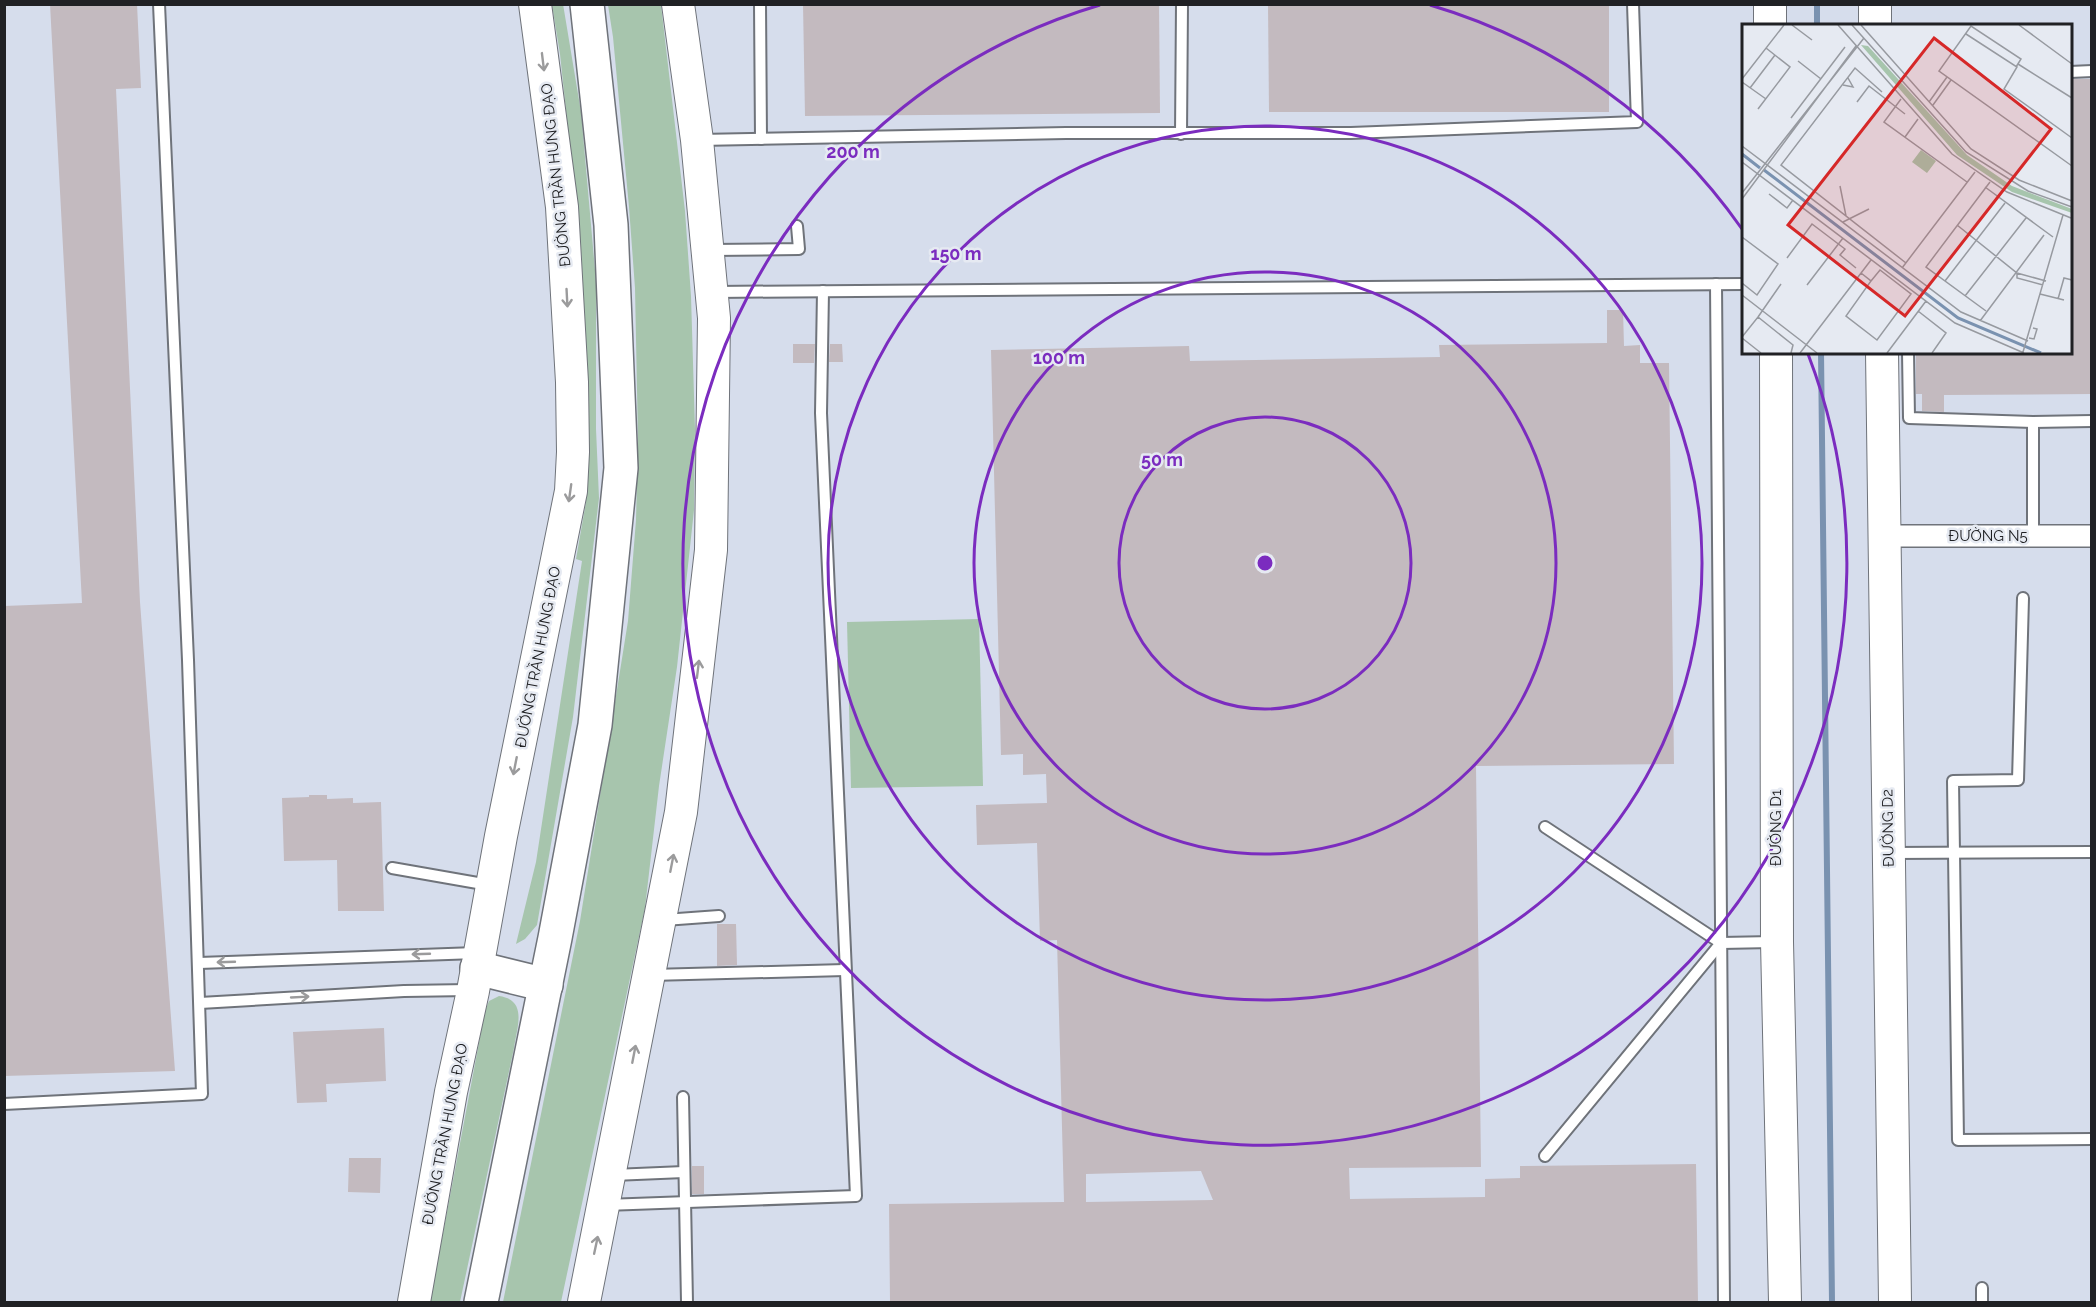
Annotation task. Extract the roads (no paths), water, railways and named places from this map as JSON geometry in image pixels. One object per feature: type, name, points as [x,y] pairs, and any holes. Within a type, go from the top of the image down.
[{"type":"highway","points":[[481,1302],[546,985],[595,725],[621,468],[611,225],[587,4]]},
{"type":"highway","points":[[476,971],[546,985]]},
{"type":"main road","name":"ĐƯỜNG TRẦN HƯNG ĐẠO","points":[[414,1302],[451,1092],[571,490],[572,382],[562,207],[535,4]]},
{"type":"main road","points":[[584,1302],[681,812],[711,550],[714,318],[697,140],[678,4]]},
{"type":"main road","points":[[1770,4],[1770,24]]},
{"type":"main road","points":[[1875,4],[1875,24]]},
{"type":"main road","name":"ĐƯỜNG D1","points":[[1776,354],[1777,942],[1785,1302]]},
{"type":"main road","name":"ĐƯỜNG D2","points":[[1882,354],[1895,1302]]},
{"type":"street","name":"ĐƯỜNG N5","points":[[1885,536],[2091,536]]},
{"type":"lane","points":[[4,1104],[202,1094],[188,648],[159,4]]},
{"type":"lane","points":[[760,4],[761,139]]},
{"type":"lane","points":[[1181,134],[1182,4]]},
{"type":"lane","points":[[697,140],[1066,133],[1351,133],[1637,122],[1633,4]]},
{"type":"lane","points":[[2072,72],[2091,71]]},
{"type":"lane","points":[[708,250],[799,249],[797,226]]},
{"type":"lane","points":[[1716,284],[1724,1302]]},
{"type":"lane","points":[[712,292],[1742,284]]},
{"type":"lane","points":[[608,1190],[685,1202],[856,1196],[821,413],[823,291]]},
{"type":"lane","points":[[1908,354],[1909,418],[2032,422],[2091,421]]},
{"type":"lane","points":[[2032,422],[2033,536]]},
{"type":"lane","points":[[2023,598],[2018,780],[1953,782],[1958,1140],[2091,1139]]},
{"type":"lane","points":[[1545,827],[1721,943],[1777,942]]},
{"type":"lane","points":[[1888,853],[2091,852]]},
{"type":"lane","points":[[392,868],[492,886]]},
{"type":"lane","points":[[660,921],[719,916]]},
{"type":"lane","points":[[1545,1156],[1721,943]]},
{"type":"lane","points":[[199,963],[476,971]]},
{"type":"lane","points":[[650,975],[845,970]]},
{"type":"lane","points":[[200,1003],[404,991],[476,971]]},
{"type":"lane","points":[[683,1096],[687,1302]]},
{"type":"lane","points":[[608,1190],[684,1172]]},
{"type":"lane","points":[[1982,1288],[1982,1302]]},
{"type":"waterway","points":[[1817,4],[1817,24]]},
{"type":"waterway","points":[[1821,354],[1832,1302]]}]
